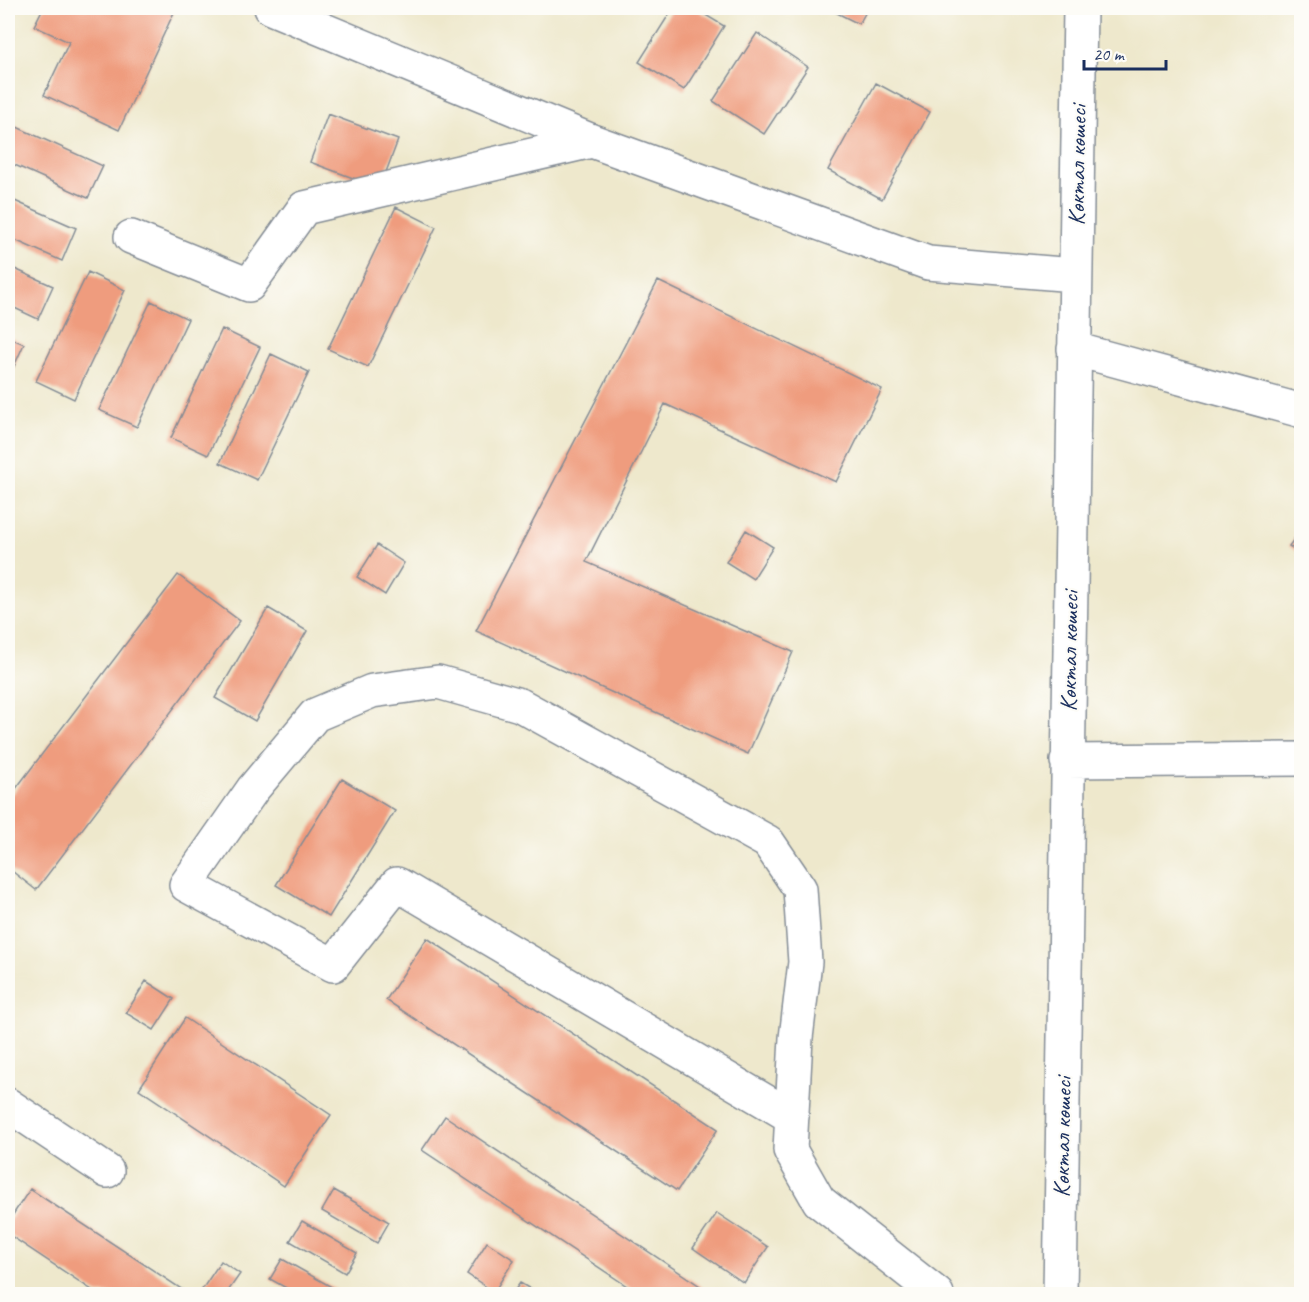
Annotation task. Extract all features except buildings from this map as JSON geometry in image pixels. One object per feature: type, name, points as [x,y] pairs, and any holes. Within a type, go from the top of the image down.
[{"type":"street","points":[[272,8],[592,141],[928,263],[1074,275]]},
{"type":"street","name":"Көктал көшесі","points":[[1060,1294],[1074,275],[1080,8]]},
{"type":"street","points":[[130,237],[249,285],[304,208],[592,141]]},
{"type":"street","points":[[1074,349],[1302,411]]},
{"type":"street","points":[[792,1117],[397,884],[333,965],[186,885],[253,789],[315,715],[372,691],[438,682],[520,705],[768,842],[800,889],[805,962],[796,1038],[792,1117],[790,1150],[819,1201],[937,1294]]},
{"type":"street","points":[[1067,761],[1302,759]]},
{"type":"street","points":[[8,1105],[107,1171]]}]
